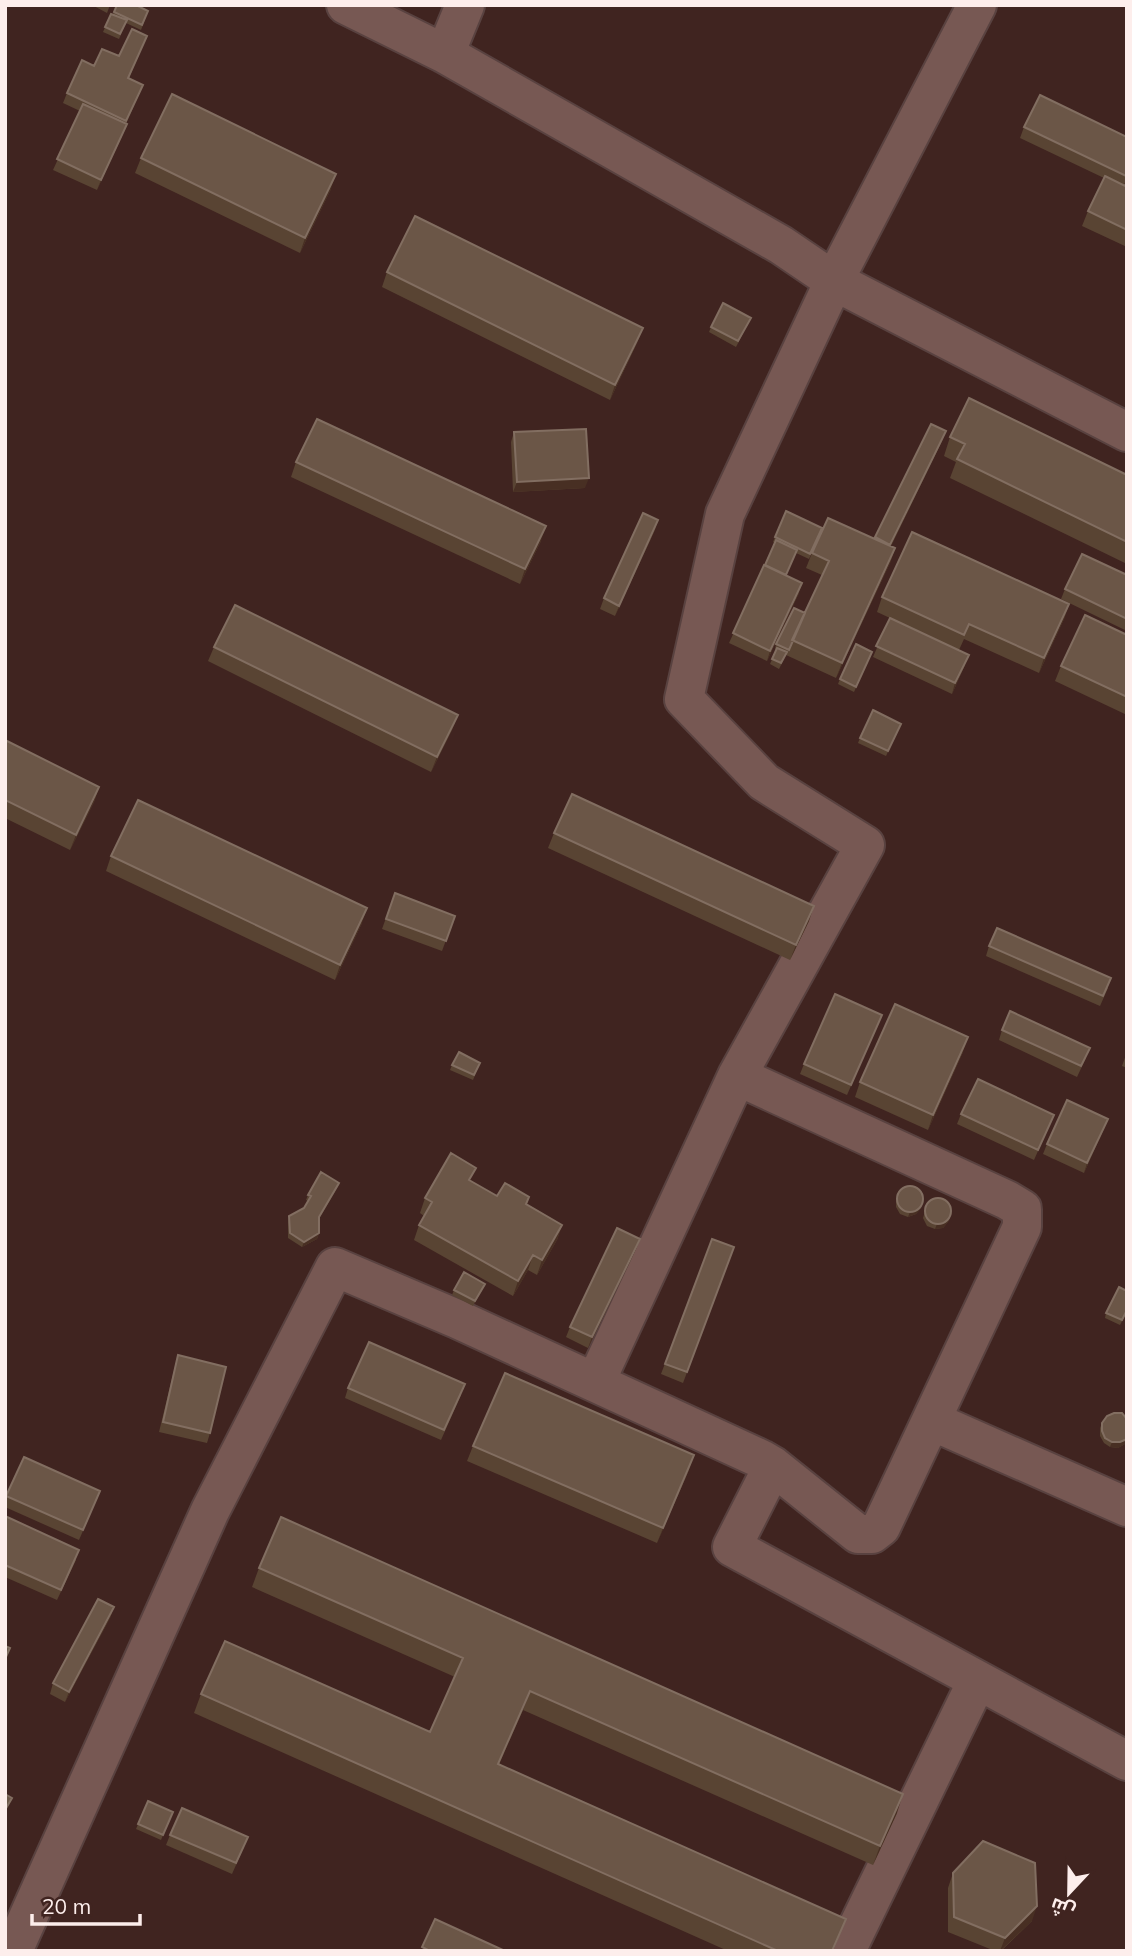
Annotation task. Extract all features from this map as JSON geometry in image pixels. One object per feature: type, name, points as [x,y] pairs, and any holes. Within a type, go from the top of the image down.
[{"type":"street","points":[[346,5],[445,54],[781,246],[834,281],[1127,432]]},
{"type":"street","points":[[445,54],[465,5]]},
{"type":"street","points":[[596,1381],[737,1076],[865,845],[764,782],[684,699],[725,514],[834,281],[977,5]]},
{"type":"street","points":[[13,1951],[210,1511],[335,1267],[596,1381],[773,1465],[858,1534],[872,1534],[881,1527],[1022,1227],[1022,1209],[737,1076]]},
{"type":"street","points":[[932,1421],[1127,1507]]},
{"type":"street","points":[[773,1465],[732,1548],[1127,1761]]},
{"type":"street","points":[[846,1951],[977,1681]]},
{"type":"building","points":[[117,5],[136,5],[148,11],[142,25],[114,12]]},
{"type":"building","points":[[111,14],[127,20],[120,34],[105,27]]},
{"type":"building","points":[[132,29],[147,36],[128,78],[143,85],[126,121],[67,93],[82,60],[94,66],[102,49],[119,56]]},
{"type":"building","points":[[172,94],[336,174],[305,238],[141,158]]},
{"type":"building","points":[[1040,95],[1127,137],[1126,176],[1024,127]]},
{"type":"building","points":[[83,104],[127,124],[101,180],[57,159]]},
{"type":"building","points":[[1105,176],[1125,186],[1127,182],[1127,230],[1088,211]]},
{"type":"building","points":[[415,216],[643,328],[615,385],[387,272]]},
{"type":"building","points":[[723,303],[751,318],[738,341],[711,327]]},
{"type":"building","points":[[969,398],[1127,475],[1127,542],[957,459],[965,444],[950,437]]},
{"type":"building","points":[[317,419],[546,526],[525,569],[296,462]]},
{"type":"building","points":[[931,424],[946,431],[890,545],[875,537]]},
{"type":"building","points":[[586,429],[589,478],[517,482],[514,432]]},
{"type":"building","points":[[786,511],[822,528],[810,554],[775,537]]},
{"type":"building","points":[[643,513],[658,520],[619,606],[604,598]]},
{"type":"building","points":[[828,518],[895,548],[842,663],[792,640],[829,561],[812,553]]},
{"type":"building","points":[[912,532],[1069,604],[1044,658],[969,624],[964,635],[882,597]]},
{"type":"building","points":[[776,540],[797,550],[786,575],[765,565]]},
{"type":"building","points":[[1082,554],[1127,575],[1127,619],[1065,589]]},
{"type":"building","points":[[764,565],[802,583],[770,651],[733,633]]},
{"type":"building","points":[[235,605],[458,715],[437,757],[214,647]]},
{"type":"building","points":[[794,608],[805,613],[789,650],[776,644]]},
{"type":"building","points":[[1085,615],[1127,635],[1127,697],[1061,666]]},
{"type":"building","points":[[890,618],[969,655],[955,683],[876,646]]},
{"type":"building","points":[[856,644],[872,652],[856,687],[840,679]]},
{"type":"building","points":[[777,648],[787,652],[781,663],[772,659]]},
{"type":"building","points":[[873,710],[901,724],[888,751],[860,738]]},
{"type":"building","points":[[5,740],[99,787],[76,835],[5,800]]},
{"type":"building","points":[[572,794],[814,906],[796,945],[554,833]]},
{"type":"building","points":[[138,800],[367,908],[340,965],[111,856]]},
{"type":"building","points":[[395,893],[455,916],[446,941],[386,919]]},
{"type":"building","points":[[997,928],[1111,978],[1103,996],[989,946]]},
{"type":"building","points":[[835,994],[882,1015],[851,1085],[804,1064]]},
{"type":"building","points":[[895,1004],[968,1037],[933,1115],[860,1082]]},
{"type":"building","points":[[1010,1011],[1090,1048],[1081,1066],[1002,1030]]},
{"type":"building","points":[[459,1052],[480,1063],[474,1075],[452,1065]]},
{"type":"building","points":[[978,1079],[1054,1115],[1038,1150],[961,1114]]},
{"type":"building","points":[[1067,1100],[1108,1119],[1087,1163],[1047,1144]]},
{"type":"building","points":[[451,1153],[476,1168],[469,1180],[497,1196],[505,1183],[529,1197],[526,1204],[562,1225],[542,1260],[533,1255],[518,1281],[419,1225],[432,1202],[425,1198]]},
{"type":"building","points":[[321,1172],[339,1183],[319,1217],[319,1233],[304,1242],[290,1233],[289,1216],[304,1208]]},
{"type":"building","points":[[910,1186],[919,1190],[923,1199],[919,1208],[910,1212],[901,1208],[897,1199],[901,1190]]},
{"type":"building","points":[[938,1198],[947,1202],[951,1211],[947,1220],[938,1224],[929,1220],[925,1211],[929,1202]]},
{"type":"building","points":[[617,1228],[640,1239],[592,1337],[570,1327]]},
{"type":"building","points":[[712,1239],[734,1247],[687,1372],[665,1364]]},
{"type":"building","points":[[464,1272],[485,1284],[475,1301],[454,1290]]},
{"type":"building","points":[[1119,1287],[1127,1291],[1127,1310],[1122,1320],[1106,1313]]},
{"type":"building","points":[[369,1342],[465,1384],[444,1430],[348,1388]]},
{"type":"building","points":[[178,1355],[226,1367],[210,1433],[163,1422]]},
{"type":"building","points":[[505,1373],[694,1455],[663,1528],[473,1446]]},
{"type":"building","points":[[1122,1413],[1127,1419],[1127,1439],[1120,1442],[1105,1438],[1102,1431],[1102,1423],[1107,1416]]},
{"type":"building","points":[[24,1457],[100,1491],[83,1530],[6,1496]]},
{"type":"building","points":[[5,1516],[79,1550],[61,1590],[5,1565]]},
{"type":"building","points":[[281,1517],[903,1794],[880,1846],[530,1691],[498,1764],[846,1919],[832,1951],[778,1951],[201,1694],[225,1641],[430,1732],[463,1658],[259,1568]]},
{"type":"building","points":[[98,1599],[114,1607],[69,1692],[53,1683]]},
{"type":"building","points":[[5,1646],[10,1648],[5,1659]]},
{"type":"building","points":[[5,1794],[12,1798],[5,1810]]},
{"type":"building","points":[[148,1801],[173,1812],[163,1835],[138,1824]]},
{"type":"building","points":[[182,1808],[248,1837],[236,1863],[170,1835]]},
{"type":"building","points":[[983,1841],[1035,1863],[1037,1906],[1005,1938],[954,1917],[953,1873]]},
{"type":"building","points":[[435,1919],[505,1951],[430,1951],[422,1947]]}]
